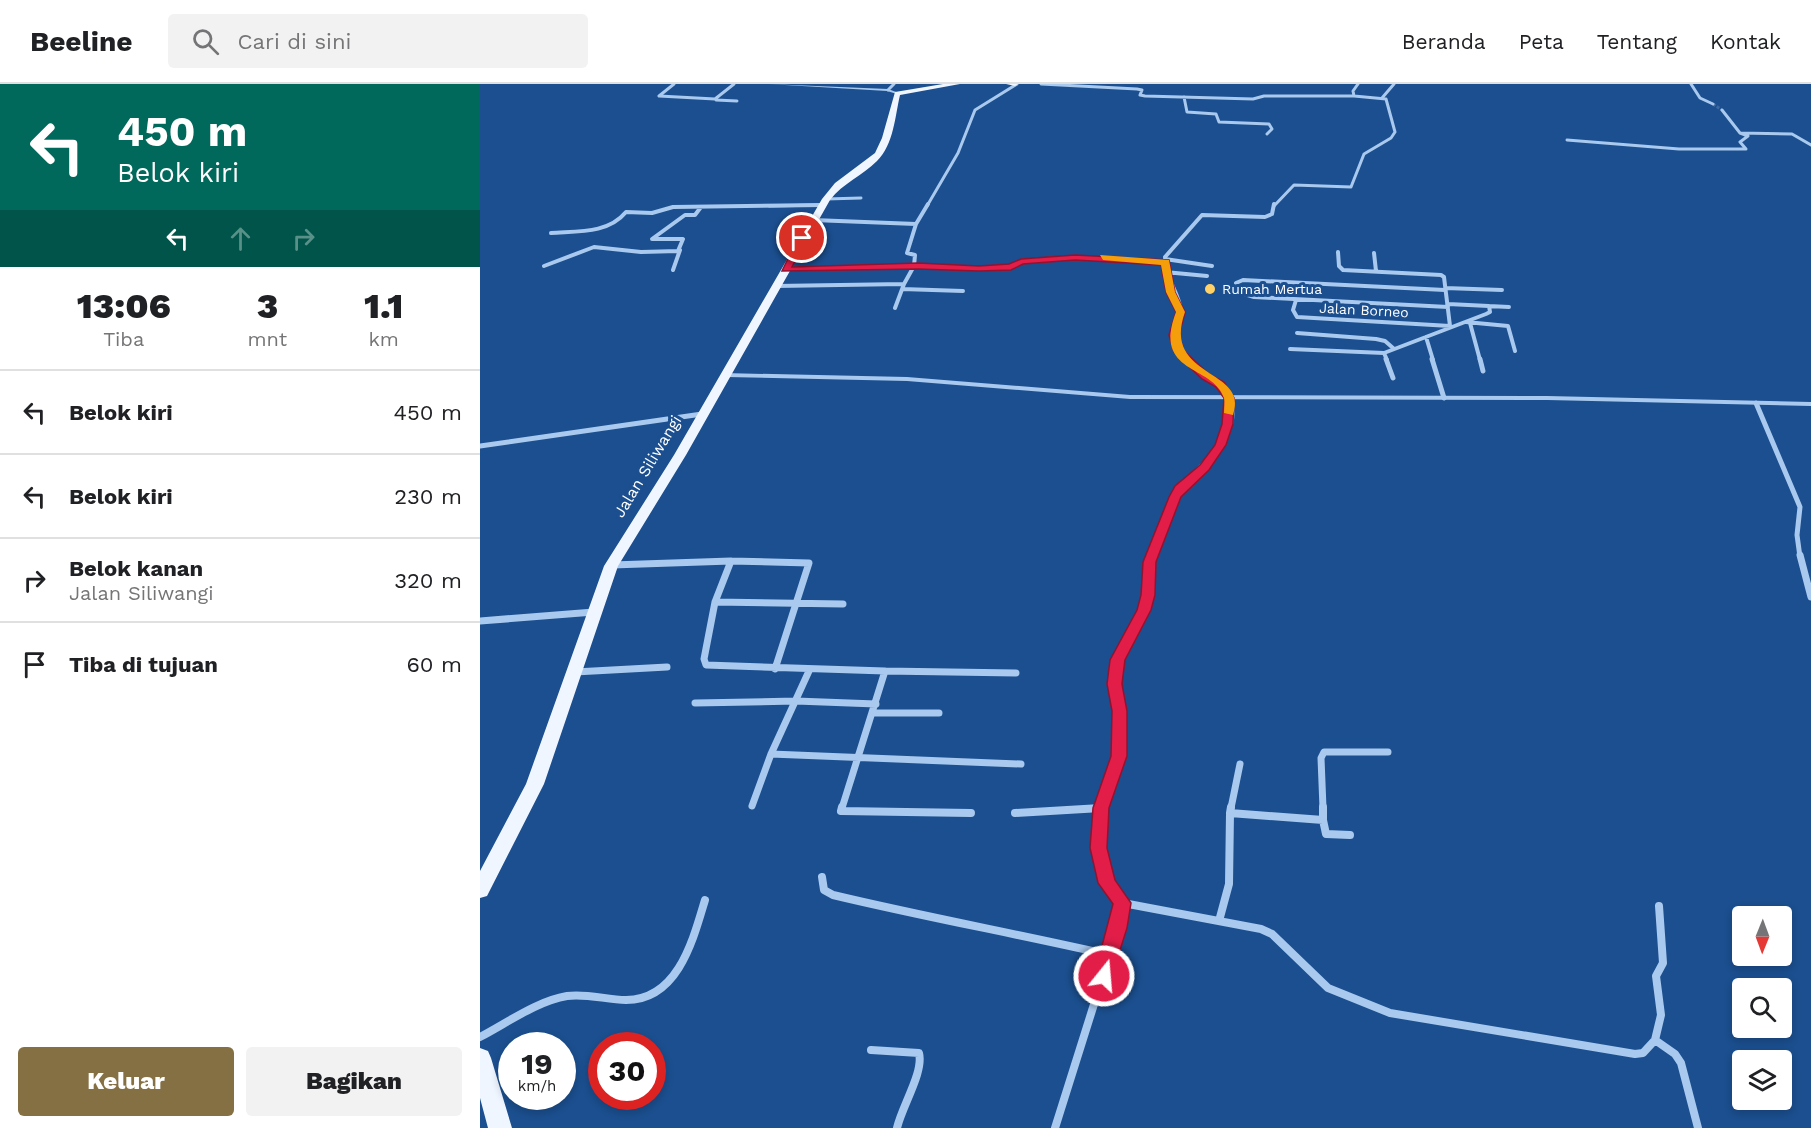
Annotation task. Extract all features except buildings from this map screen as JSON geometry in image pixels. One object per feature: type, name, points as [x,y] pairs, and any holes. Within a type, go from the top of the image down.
[{"type":"main road","points":[[893,89],[957,84]]},
{"type":"main road","points":[[1009,84],[1016,84]]},
{"type":"main road","name":"Jalan Siliwangi","points":[[480,890],[535,784],[611,566],[727,374],[824,202],[841,180],[876,157],[882,147],[893,89]]},
{"type":"main road","points":[[480,1058],[500,1128]]},
{"type":"street","points":[[674,84],[659,96],[737,101]]},
{"type":"street","points":[[713,99],[735,84]]},
{"type":"street","points":[[770,84],[893,89]]},
{"type":"street","points":[[895,308],[914,266],[915,255],[907,253],[916,224],[958,153],[975,110],[1016,84]]},
{"type":"street","points":[[1041,84],[1095,89],[1137,88],[1142,90],[1140,95],[1143,96],[1260,99],[1264,96],[1382,98],[1386,99],[1395,132],[1391,138],[1364,154],[1351,187],[1294,186],[1275,202],[1272,214],[1265,217],[1202,215],[1182,235],[1166,261],[1165,273],[1181,312],[1174,335],[1179,352],[1220,385],[1228,396],[1229,418],[1221,445],[1204,468],[1179,489],[1175,497],[1150,562],[1148,595],[1144,610],[1118,660],[1114,684],[1120,711],[1119,756],[1101,808],[1098,848],[1107,883],[1122,903],[1261,929],[1272,934],[1328,988],[1390,1013],[1635,1054],[1643,1053],[1655,1040],[1661,1015],[1656,978],[1663,963],[1659,906]]},
{"type":"street","points":[[1354,96],[1353,91],[1358,84]]},
{"type":"street","points":[[1382,98],[1394,84]]},
{"type":"street","points":[[1691,84],[1701,98],[1713,104]]},
{"type":"street","points":[[1184,97],[1187,112],[1216,114],[1218,122],[1269,124],[1272,129],[1268,134]]},
{"type":"street","points":[[1176,104],[1186,104]]},
{"type":"street","points":[[1567,140],[1679,149],[1746,149],[1740,142],[1748,136],[1740,133],[1722,110]]},
{"type":"street","points":[[1740,133],[1792,135],[1811,145]]},
{"type":"street","points":[[551,233],[609,225],[620,220],[626,212],[648,214],[673,207],[824,202],[861,198]]},
{"type":"street","points":[[673,270],[683,239],[652,239],[685,214],[695,215],[701,207]]},
{"type":"street","points":[[813,220],[916,224]]},
{"type":"street","points":[[544,266],[594,247],[641,252],[680,250]]},
{"type":"street","points":[[1338,252],[1341,269],[1437,274],[1444,277],[1450,326]]},
{"type":"street","points":[[1374,253],[1376,271]]},
{"type":"street","points":[[786,269],[914,266],[1007,267],[1021,261],[1075,258],[1166,261],[1212,266]]},
{"type":"street","points":[[1165,273],[1207,276]]},
{"type":"street","points":[[1502,290],[1243,280],[1236,282],[1241,293],[1296,300],[1509,307]]},
{"type":"street","points":[[776,286],[903,287],[963,291]]},
{"type":"street","name":"Jalan Borneo","points":[[1296,300],[1293,310],[1297,317],[1450,326]]},
{"type":"street","points":[[1290,349],[1384,353],[1491,312],[1489,306]]},
{"type":"street","points":[[1468,322],[1508,326],[1515,351]]},
{"type":"street","points":[[1468,322],[1483,370]]},
{"type":"street","points":[[1297,333],[1376,339],[1384,341],[1393,348]]},
{"type":"street","points":[[1426,337],[1443,396]]},
{"type":"street","points":[[1384,353],[1393,378]]},
{"type":"street","points":[[727,374],[907,379],[1118,396],[1443,396],[1811,403]]},
{"type":"street","points":[[1682,400],[1811,403]]},
{"type":"street","points":[[1756,403],[1800,507],[1802,517],[1796,529],[1797,543],[1811,597]]},
{"type":"street","points":[[480,446],[702,414]]},
{"type":"street","points":[[480,452],[487,445]]},
{"type":"street","points":[[611,566],[731,561],[808,561],[810,567],[775,669]]},
{"type":"street","points":[[731,561],[715,602],[704,658],[706,664],[712,667],[809,671],[1016,673]]},
{"type":"street","points":[[715,602],[843,604]]},
{"type":"street","points":[[480,621],[594,612]]},
{"type":"street","points":[[574,672],[667,667]]},
{"type":"street","points":[[752,806],[771,754],[809,671]]},
{"type":"street","points":[[885,671],[874,714],[841,811],[971,813]]},
{"type":"street","points":[[695,703],[796,701],[876,704]]},
{"type":"street","points":[[874,714],[939,713]]},
{"type":"street","points":[[1350,835],[1326,834],[1323,820],[1321,758],[1324,752],[1388,752]]},
{"type":"street","points":[[771,754],[1021,764]]},
{"type":"street","points":[[1219,921],[1229,884],[1230,813],[1240,764]]},
{"type":"street","points":[[1015,813],[1101,808]]},
{"type":"street","points":[[1230,813],[1323,820]]},
{"type":"street","points":[[822,877],[824,890],[833,895],[947,922],[998,930],[1110,955]]},
{"type":"street","points":[[480,1037],[560,998],[632,1000],[657,993],[677,973],[688,950],[705,900]]},
{"type":"street","points":[[1055,1128],[1110,955],[1122,903]]},
{"type":"street","points":[[1655,1040],[1675,1054],[1681,1063],[1698,1128]]},
{"type":"street","points":[[871,1050],[905,1051],[919,1053],[922,1057],[922,1064],[902,1108],[897,1128]]},
{"type":"tunnel","points":[[1713,104],[1722,110]]},
{"type":"slow traffic","points":[[1103,257],[1166,262],[1165,273],[1170,292],[1181,312],[1175,327],[1175,343],[1179,352],[1191,365],[1220,385],[1229,398],[1229,413]]},
{"type":"place","name":"Rumah Mertua","points":[[1210,289]]},
{"type":"route","points":[[802,238],[786,269],[933,266],[979,269],[1011,267],[1021,261],[1075,258],[1166,262],[1165,273],[1170,292],[1181,312],[1174,335],[1179,352],[1191,365],[1220,385],[1229,398],[1230,411],[1221,445],[1204,468],[1179,489],[1158,537],[1150,562],[1148,595],[1144,610],[1118,660],[1115,673],[1114,684],[1120,711],[1119,756],[1101,808],[1098,848],[1103,873],[1107,883],[1122,903],[1122,914],[1104,976]]}]
